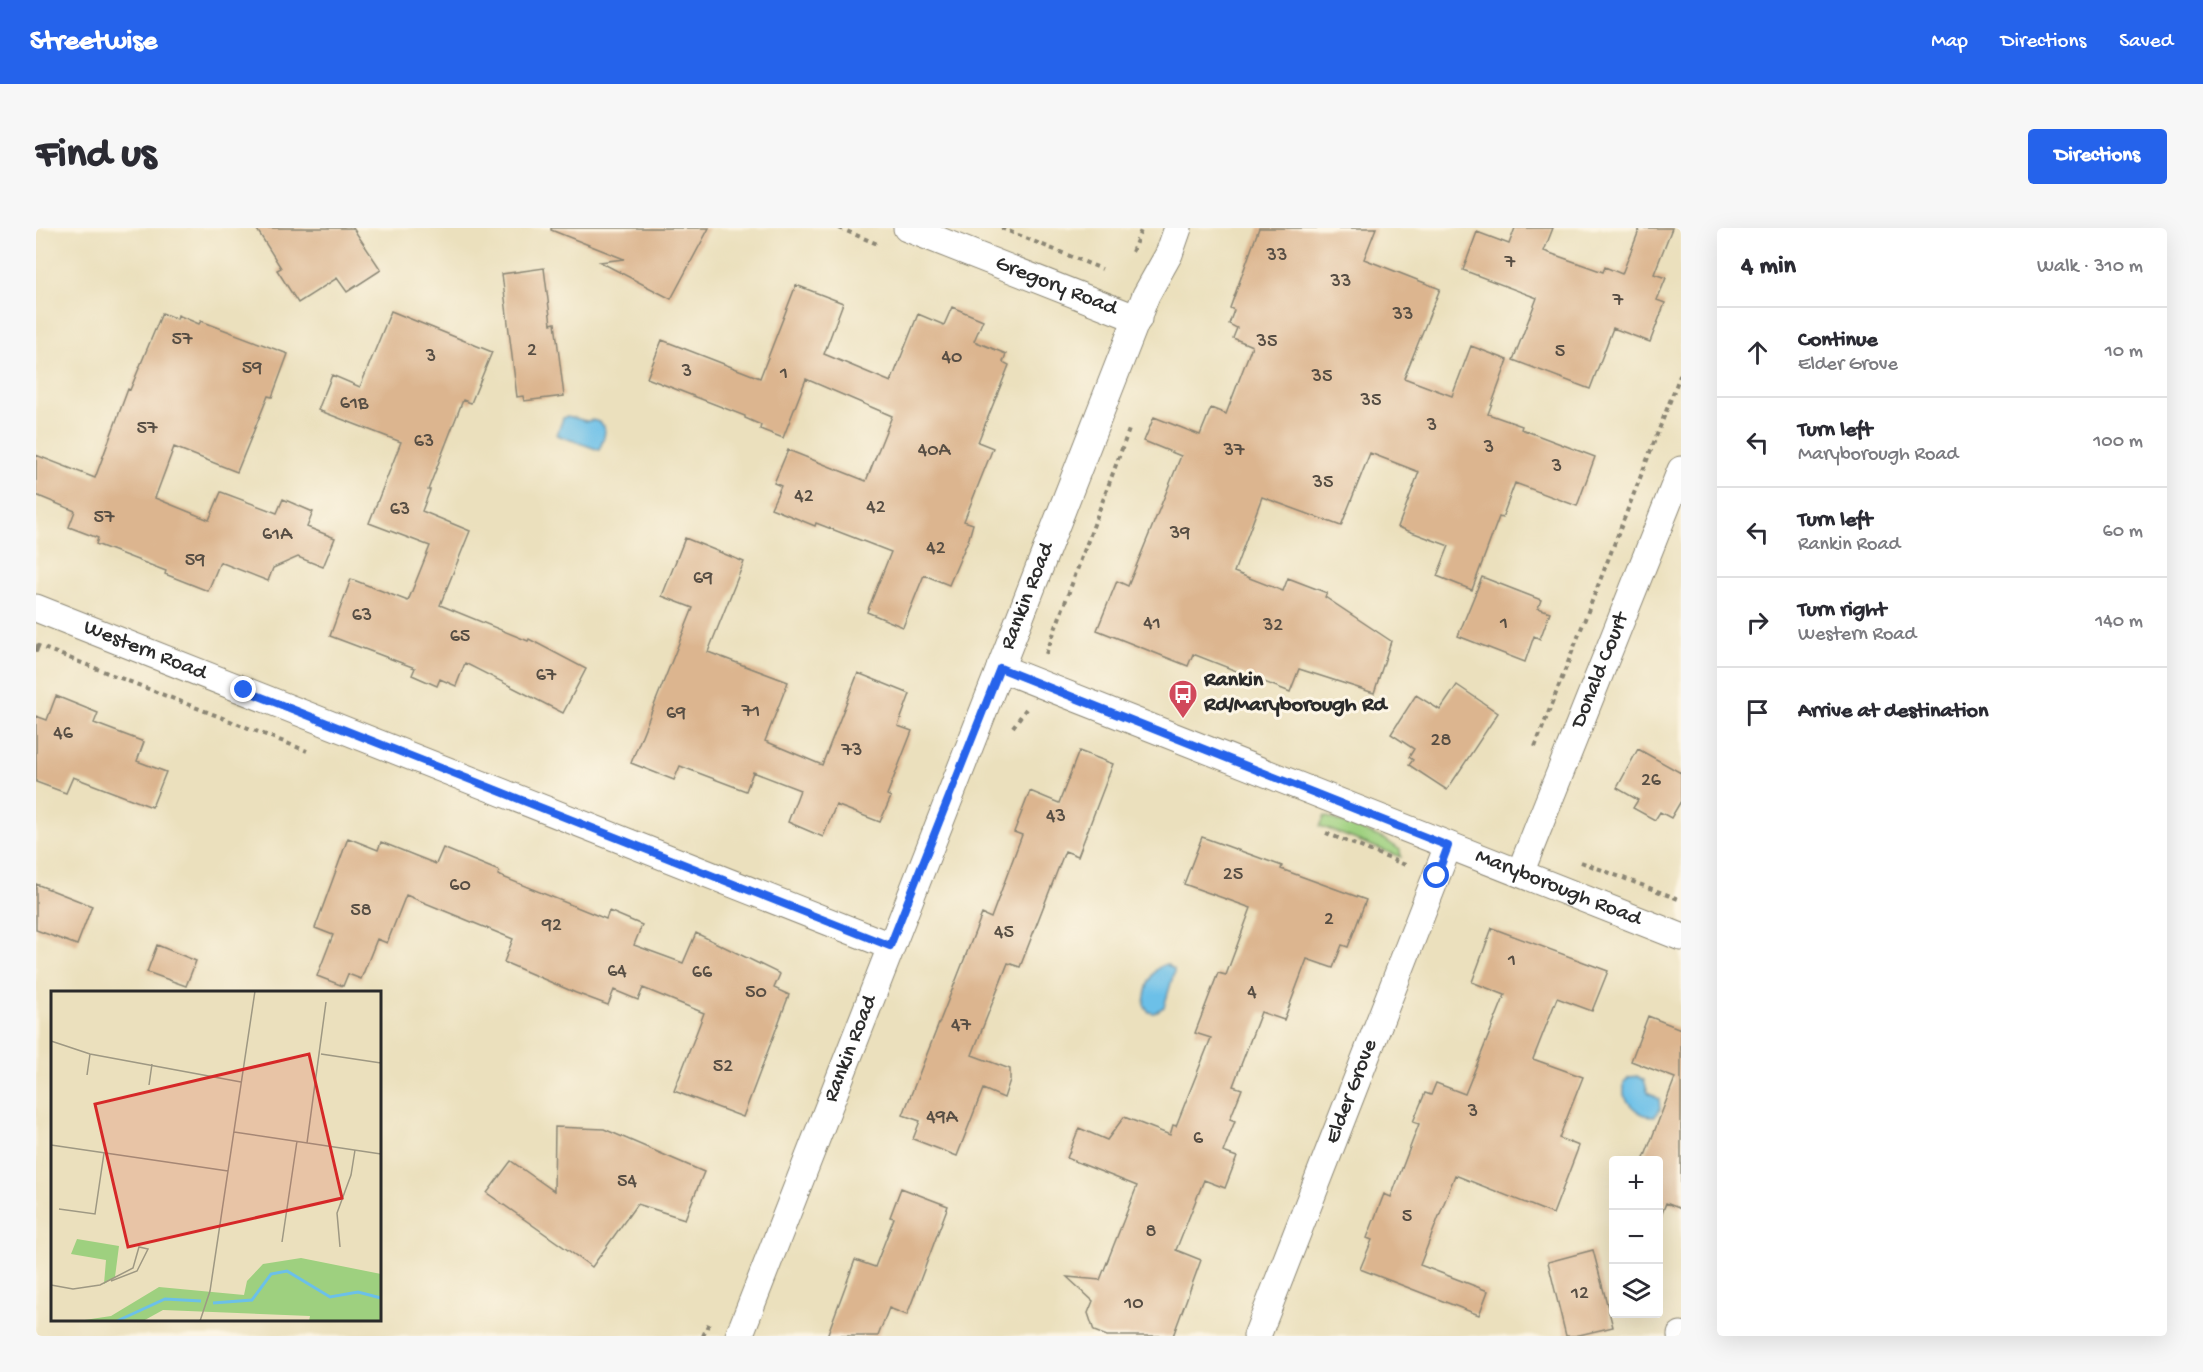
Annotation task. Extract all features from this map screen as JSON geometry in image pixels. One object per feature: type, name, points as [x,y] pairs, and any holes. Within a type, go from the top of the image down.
[{"type":"street","name":"Gregory Road","points":[[907,228],[1138,319]]},
{"type":"street","name":"Rankin Road","points":[[738,1336],[1146,295],[1174,243],[1178,228]]},
{"type":"street","name":"Donald Court","points":[[1520,873],[1681,470]]},
{"type":"street","name":"Western Road","points":[[36,608],[890,946]]},
{"type":"street","name":"Maryborough Road","points":[[1000,668],[1681,937]]},
{"type":"street","name":"Elder Grove","points":[[1257,1336],[1448,846]]},
{"type":"path","points":[[1001,228],[1111,273]]},
{"type":"path","points":[[1532,753],[1681,373]]},
{"type":"path","points":[[1046,654],[1130,426]]},
{"type":"path","points":[[36,645],[38,646],[36,652]]},
{"type":"path","points":[[1573,859],[1681,900]]},
{"type":"green space","points":[[1325,816],[1384,839],[1400,850],[1401,857],[1320,826]]},
{"type":"water","points":[[567,416],[601,423],[605,434],[599,450],[557,435],[563,418]]},
{"type":"water","points":[[1166,964],[1174,969],[1174,973],[1164,1007],[1154,1013],[1149,1012],[1144,1005],[1147,986],[1156,970]]},
{"type":"water","points":[[1637,1076],[1644,1080],[1648,1092],[1659,1099],[1660,1110],[1655,1116],[1645,1115],[1636,1110],[1624,1095],[1624,1082],[1629,1077]]},
{"type":"building","points":[[256,228],[353,228],[381,270],[347,292],[337,278],[298,303],[277,270],[281,268]]},
{"type":"building","points":[[551,228],[709,228],[671,299],[600,262],[624,259],[551,230]]},
{"type":"building","points":[[1259,228],[1376,228],[1364,259],[1440,289],[1404,378],[1452,396],[1471,346],[1508,360],[1488,414],[1595,457],[1577,506],[1515,483],[1502,518],[1499,517],[1472,590],[1437,576],[1449,546],[1398,527],[1419,472],[1370,453],[1341,526],[1262,497],[1234,572],[1283,591],[1288,578],[1327,593],[1325,597],[1391,641],[1374,693],[1299,669],[1290,692],[1193,654],[1188,666],[1097,630],[1117,581],[1128,586],[1181,456],[1144,441],[1154,417],[1200,435],[1211,408],[1226,414],[1252,346],[1233,338],[1237,328],[1229,324],[1234,310],[1230,308]]},
{"type":"building","points":[[1515,228],[1553,228],[1544,251],[1603,272],[1605,267],[1622,274],[1640,228],[1672,228],[1654,274],[1666,278],[1657,300],[1665,303],[1650,342],[1613,328],[1590,389],[1513,360],[1537,298],[1463,270],[1477,232],[1509,244]]},
{"type":"building","points":[[544,268],[551,324],[555,323],[564,396],[524,401],[523,396],[517,397],[502,274]]},
{"type":"building","points":[[796,285],[843,303],[824,354],[891,382],[918,314],[944,325],[952,307],[983,320],[974,341],[1006,354],[1003,362],[1009,365],[978,442],[993,448],[964,521],[973,524],[969,538],[949,585],[924,575],[903,627],[867,612],[891,552],[771,508],[781,486],[774,483],[788,450],[866,481],[892,416],[806,379],[783,438],[760,429],[761,425],[745,416],[647,378],[662,340],[760,378]]},
{"type":"building","points":[[391,311],[492,352],[471,403],[463,400],[422,511],[470,531],[440,605],[528,641],[529,639],[586,669],[563,713],[465,663],[456,686],[440,679],[437,686],[412,675],[415,668],[330,636],[351,579],[408,601],[430,546],[369,523],[401,442],[318,410],[332,375],[360,387]]},
{"type":"building","points":[[162,313],[177,319],[178,315],[199,324],[201,321],[288,354],[272,397],[268,396],[237,472],[174,447],[155,498],[209,520],[221,492],[277,513],[283,499],[313,512],[307,527],[335,538],[323,567],[298,557],[273,568],[268,581],[220,562],[208,591],[165,574],[166,571],[96,544],[98,538],[69,527],[75,511],[36,495],[36,455],[95,478],[128,389],[130,390]]},
{"type":"building","points":[[685,538],[744,562],[708,652],[788,682],[765,741],[822,765],[858,673],[910,694],[898,726],[912,731],[887,795],[891,797],[880,822],[836,805],[823,837],[788,822],[800,790],[753,772],[746,791],[680,766],[674,780],[631,763],[693,608],[662,596]]},
{"type":"building","points":[[1482,577],[1541,600],[1538,608],[1550,612],[1540,639],[1534,636],[1525,662],[1458,636]]},
{"type":"building","points":[[1457,685],[1498,713],[1447,790],[1409,765],[1413,760],[1409,757],[1414,749],[1391,734],[1416,695],[1440,710]]},
{"type":"building","points":[[56,696],[98,713],[94,723],[144,742],[137,761],[166,772],[152,807],[73,777],[66,793],[36,782],[36,716],[47,720]]},
{"type":"building","points":[[1638,749],[1681,773],[1681,801],[1671,818],[1660,812],[1655,820],[1633,808],[1638,800],[1617,788]]},
{"type":"building","points":[[1079,751],[1113,764],[1078,856],[1065,851],[1020,967],[1008,963],[972,1055],[1010,1069],[1010,1080],[1004,1098],[983,1089],[957,1156],[913,1139],[920,1121],[903,1115],[982,914],[991,918],[1022,835],[1014,832],[1030,791],[1059,803]]},
{"type":"building","points":[[1202,837],[1366,900],[1348,947],[1342,945],[1333,968],[1307,959],[1284,1020],[1261,1012],[1233,1086],[1242,1089],[1230,1119],[1235,1121],[1223,1152],[1237,1157],[1225,1188],[1204,1180],[1176,1250],[1201,1260],[1173,1336],[1107,1336],[1094,1331],[1088,1313],[1093,1301],[1067,1277],[1100,1280],[1137,1186],[1067,1158],[1079,1128],[1107,1140],[1124,1117],[1170,1135],[1173,1125],[1176,1126],[1211,1038],[1195,1033],[1218,973],[1226,975],[1251,908],[1184,884]]},
{"type":"building","points":[[348,838],[378,850],[381,842],[436,864],[443,848],[499,871],[498,875],[606,919],[609,911],[642,925],[634,945],[683,963],[696,933],[780,974],[774,988],[789,995],[743,1117],[674,1091],[704,1013],[643,988],[638,1000],[614,990],[608,1005],[576,993],[504,962],[513,939],[406,895],[387,943],[377,939],[361,979],[348,974],[343,986],[317,976],[333,935],[315,928]]},
{"type":"building","points":[[36,884],[92,906],[77,945],[36,930]]},
{"type":"building","points":[[1492,928],[1608,971],[1592,1011],[1557,998],[1533,1059],[1583,1077],[1559,1138],[1579,1146],[1553,1214],[1455,1175],[1420,1265],[1488,1291],[1479,1315],[1360,1269],[1372,1240],[1367,1238],[1384,1194],[1391,1197],[1419,1124],[1413,1122],[1425,1093],[1431,1095],[1436,1083],[1465,1094],[1505,995],[1472,982]]},
{"type":"building","points":[[157,945],[196,961],[186,986],[147,972]]},
{"type":"building","points":[[1648,1016],[1681,1029],[1681,1209],[1666,1203],[1663,1211],[1663,1156],[1645,1156],[1675,1078],[1631,1061]]},
{"type":"building","points":[[555,1127],[604,1129],[704,1172],[685,1219],[637,1204],[592,1267],[487,1193],[511,1161],[554,1191]]},
{"type":"building","points":[[901,1188],[948,1206],[907,1315],[889,1308],[878,1336],[827,1336],[855,1260],[875,1267],[894,1218],[890,1217]]},
{"type":"building","points":[[1593,1250],[1613,1327],[1566,1336],[1548,1262]]},
{"type":"place","name":"Rankin Rd/Maryborough Rd","points":[[1183,720]]},
{"type":"route","points":[[244,690],[890,946],[1000,668],[1448,846],[1437,876]]}]
